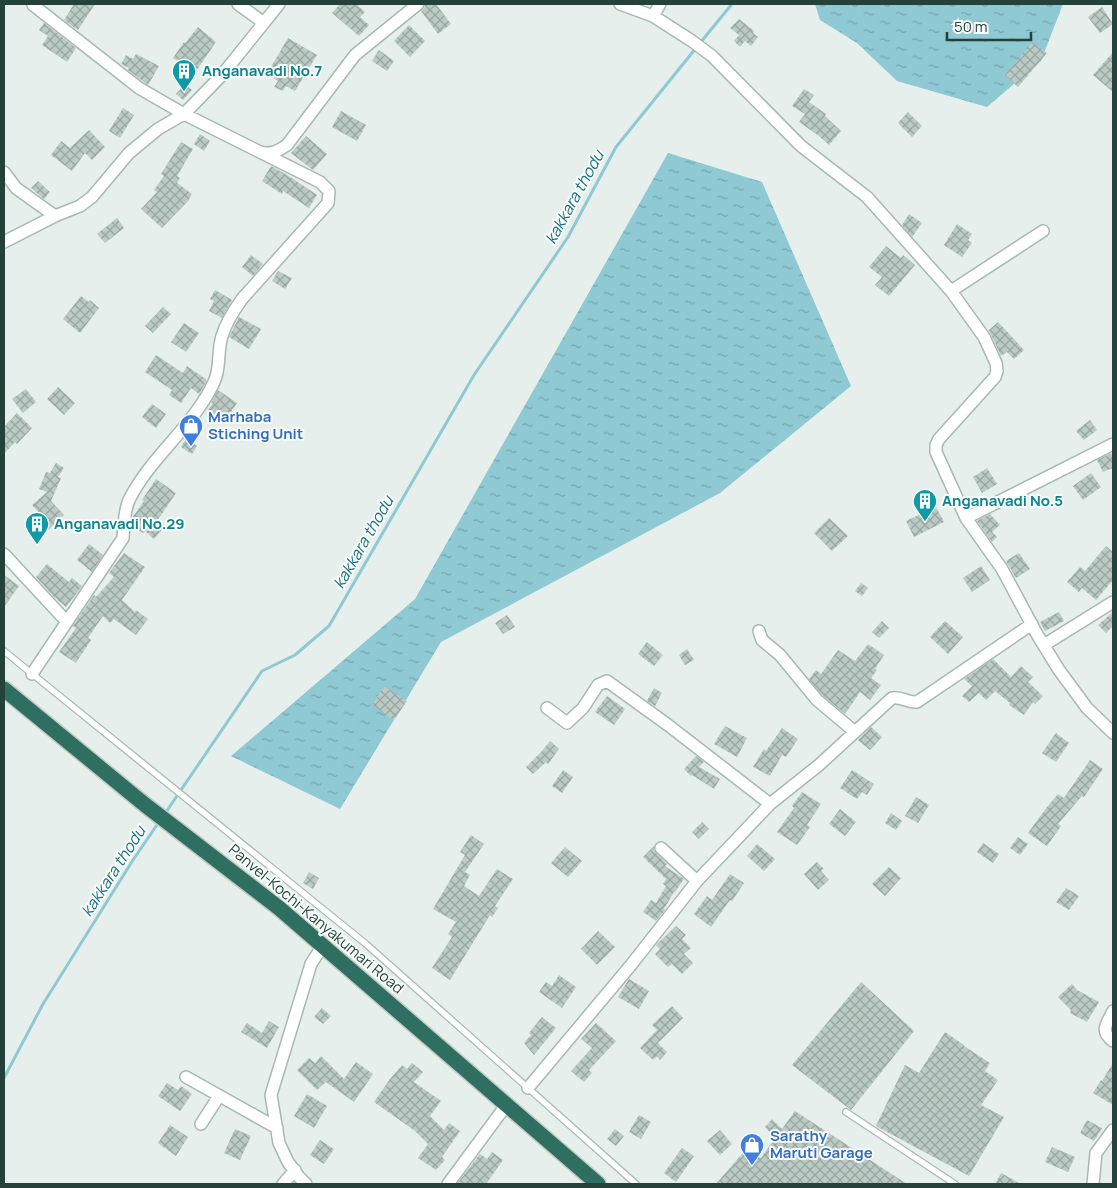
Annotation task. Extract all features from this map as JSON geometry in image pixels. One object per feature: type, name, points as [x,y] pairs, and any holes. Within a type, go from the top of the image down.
[{"type":"highway","name":"Panvel-Kochi-Kanyakumari Road","points":[[4,689],[144,804],[279,908],[598,1184]]},
{"type":"street","points":[[238,4],[264,23]]},
{"type":"street","points":[[4,242],[80,206],[92,198],[129,153],[158,129],[184,114],[222,75],[279,4]]},
{"type":"street","points":[[260,152],[271,153],[287,145],[355,55],[418,4]]},
{"type":"street","points":[[620,4],[653,16],[712,56],[801,146],[867,197],[951,291],[984,337],[996,363],[997,371],[995,377],[939,439],[936,445],[936,452],[966,518],[1002,569],[1059,670],[1087,708],[1113,733]]},
{"type":"street","points":[[653,16],[660,4]]},
{"type":"street","points":[[32,674],[123,538],[128,501],[132,494],[146,472],[197,412],[216,379],[222,337],[232,313],[242,299],[328,203],[329,191],[320,182],[184,114],[139,88],[34,5]]},
{"type":"street","points":[[4,172],[16,188],[56,216]]},
{"type":"street","points":[[951,291],[1043,231]]},
{"type":"street","points":[[966,518],[1113,444]]},
{"type":"street","points":[[4,554],[67,622]]},
{"type":"street","points":[[1044,645],[1113,602]]},
{"type":"street","points":[[528,1088],[631,965],[697,881],[770,804],[819,765],[892,698],[899,697],[909,702],[917,702],[1032,624]]},
{"type":"street","points":[[759,631],[762,640],[780,656],[817,700],[855,732]]},
{"type":"street","points":[[547,708],[567,723],[583,708],[598,685],[607,681],[668,725],[770,804]]},
{"type":"street","points":[[661,848],[697,881]]},
{"type":"street","points":[[306,1184],[288,1162],[279,1143],[271,1095],[310,964],[323,945]]},
{"type":"street","points":[[1113,1011],[1105,1029],[1106,1034],[1113,1041]]},
{"type":"street","points":[[186,1077],[276,1128]]},
{"type":"street","points":[[201,1124],[219,1096]]},
{"type":"street","points":[[448,1184],[507,1104]]},
{"type":"street","points":[[1094,1184],[1096,1153],[1113,1130]]},
{"type":"street","points":[[283,1184],[295,1170]]},
{"type":"lane","points":[[4,651],[366,944],[636,1184]]},
{"type":"lane","points":[[846,1112],[955,1184]]},
{"type":"water","points":[[815,4],[1063,4],[1041,61],[987,107],[897,81],[857,43],[820,20]]},
{"type":"water","points":[[668,153],[762,182],[851,386],[720,493],[441,642],[340,809],[231,756],[415,599]]},
{"type":"building","points":[[74,4],[95,4],[78,30],[64,20]]},
{"type":"building","points":[[340,4],[356,4],[365,12],[360,17],[369,25],[359,36],[332,13]]},
{"type":"building","points":[[425,4],[436,4],[451,24],[438,34],[421,11]]},
{"type":"building","points":[[1102,7],[1113,24],[1100,33],[1088,17]]},
{"type":"building","points":[[739,19],[754,31],[753,33],[758,37],[751,46],[745,41],[740,47],[734,41],[739,35],[730,28]]},
{"type":"building","points":[[44,23],[76,48],[67,62],[42,45],[48,36],[39,30]]},
{"type":"building","points":[[409,25],[425,41],[410,57],[394,41]]},
{"type":"building","points":[[198,27],[216,42],[190,80],[182,72],[186,67],[173,58]]},
{"type":"building","points":[[288,38],[317,55],[295,91],[286,86],[283,91],[274,87],[278,81],[267,74]]},
{"type":"building","points":[[1033,42],[1047,53],[1018,87],[1005,75]]},
{"type":"building","points":[[379,50],[394,61],[387,71],[372,61]]},
{"type":"building","points":[[1113,52],[1113,92],[1093,75]]},
{"type":"building","points":[[136,54],[159,66],[148,85],[128,70],[129,68],[121,64],[126,55],[133,59]]},
{"type":"building","name":"Anganavadi No.7","points":[[185,84],[192,90],[183,100],[176,94]]},
{"type":"building","points":[[804,89],[814,95],[809,102],[826,114],[825,116],[841,131],[829,145],[799,122],[805,114],[792,106]]},
{"type":"building","points":[[123,108],[134,115],[120,138],[109,131]]},
{"type":"building","points":[[341,111],[366,125],[357,141],[332,127]]},
{"type":"building","points":[[908,112],[922,126],[912,137],[898,123]]},
{"type":"building","points":[[89,130],[105,147],[92,160],[85,153],[72,171],[51,155],[61,141],[70,148]]},
{"type":"building","points":[[200,134],[210,141],[204,151],[194,144]]},
{"type":"building","points":[[306,136],[327,154],[313,170],[291,153]]},
{"type":"building","points":[[181,142],[193,149],[177,176],[180,178],[177,183],[192,194],[188,201],[162,228],[141,209],[157,192],[154,190],[164,176],[161,174]]},
{"type":"building","points":[[271,166],[317,195],[309,208],[283,191],[282,194],[262,181]]},
{"type":"building","points":[[38,181],[50,192],[44,199],[31,188]]},
{"type":"building","points":[[909,214],[922,223],[912,237],[902,225]]},
{"type":"building","points":[[117,218],[124,228],[105,243],[97,234]]},
{"type":"building","points":[[957,224],[972,234],[968,240],[972,243],[962,257],[944,245]]},
{"type":"building","points":[[886,246],[901,258],[903,255],[915,265],[889,296],[875,285],[882,277],[869,267]]},
{"type":"building","points":[[251,255],[263,264],[253,276],[242,267]]},
{"type":"building","points":[[278,271],[292,278],[285,289],[272,281]]},
{"type":"building","points":[[215,290],[232,300],[222,318],[209,311],[214,301],[210,299]]},
{"type":"building","points":[[81,296],[89,302],[90,300],[99,308],[80,333],[63,319]]},
{"type":"building","points":[[163,307],[171,314],[153,333],[145,326]]},
{"type":"building","points":[[239,317],[261,329],[249,349],[229,337]]},
{"type":"building","points":[[998,322],[1024,350],[1014,359],[1007,352],[1001,356],[989,330]]},
{"type":"building","points":[[184,323],[199,333],[186,352],[171,342]]},
{"type":"building","points":[[156,355],[183,373],[187,366],[207,380],[199,394],[191,388],[181,403],[169,395],[172,390],[145,372]]},
{"type":"building","points":[[58,387],[75,403],[64,415],[47,399]]},
{"type":"building","points":[[26,389],[36,402],[23,413],[12,399]]},
{"type":"building","points":[[218,390],[237,403],[225,421],[208,410]]},
{"type":"building","points":[[152,404],[166,414],[156,428],[142,417]]},
{"type":"building","points":[[17,413],[32,428],[17,444],[15,442],[4,454],[4,427]]},
{"type":"building","points":[[1090,420],[1097,430],[1084,440],[1076,431]]},
{"type":"building","points":[[186,439],[197,446],[192,454],[181,447]]},
{"type":"building","points":[[1111,453],[1113,468],[1103,472],[1097,460]]},
{"type":"building","points":[[56,463],[64,468],[58,477],[61,478],[51,501],[64,515],[43,535],[33,528],[44,518],[32,505],[47,492],[39,489],[46,472],[50,473]]},
{"type":"building","points":[[987,468],[997,484],[982,493],[973,477]]},
{"type":"building","points":[[1091,473],[1101,487],[1083,500],[1073,486]]},
{"type":"building","points":[[156,479],[176,493],[155,524],[162,530],[154,539],[145,531],[143,533],[131,525],[132,518]]},
{"type":"building","name":"Anganavadi No.5","points":[[936,507],[944,522],[914,537],[906,521]]},
{"type":"building","points":[[990,514],[1000,525],[992,532],[997,537],[992,542],[977,521]]},
{"type":"building","points":[[829,518],[848,536],[832,551],[814,533]]},
{"type":"building","points":[[89,544],[103,555],[92,572],[77,560]]},
{"type":"building","points":[[1106,546],[1113,552],[1113,580],[1096,600],[1082,588],[1079,592],[1067,582],[1080,567],[1085,571]]},
{"type":"building","points":[[124,553],[145,567],[122,600],[135,612],[136,610],[148,619],[136,635],[114,619],[110,623],[103,616],[88,638],[91,640],[76,663],[59,652],[76,628],[73,626],[94,595],[96,597],[114,577],[109,573]]},
{"type":"building","points":[[1019,553],[1030,569],[1016,578],[1006,561]]},
{"type":"building","points":[[47,564],[69,582],[72,578],[82,586],[66,607],[36,577]]},
{"type":"building","points":[[981,566],[990,580],[972,592],[963,578]]},
{"type":"building","points":[[4,575],[19,586],[4,607]]},
{"type":"building","points":[[861,583],[868,588],[862,596],[855,591]]},
{"type":"building","points":[[1059,612],[1064,621],[1045,631],[1040,622]]},
{"type":"building","points":[[1113,612],[1113,626],[1106,633],[1098,625]]},
{"type":"building","points":[[507,615],[515,627],[503,634],[495,623]]},
{"type":"building","points":[[882,621],[889,628],[879,638],[872,632]]},
{"type":"building","points":[[945,621],[963,637],[948,654],[930,637]]},
{"type":"building","points":[[647,642],[663,655],[654,666],[638,654]]},
{"type":"building","points":[[868,644],[884,655],[871,678],[881,685],[870,700],[860,692],[845,714],[822,695],[809,679],[816,670],[821,674],[838,650],[855,661]]},
{"type":"building","points":[[687,649],[694,660],[685,665],[679,655]]},
{"type":"building","points":[[993,659],[1011,677],[1021,666],[1033,677],[1028,682],[1043,696],[1035,704],[1033,702],[1024,715],[1009,705],[1010,703],[995,691],[986,700],[979,693],[969,702],[962,696],[972,686],[964,679]]},
{"type":"building","points":[[384,686],[407,701],[394,720],[372,705]]},
{"type":"building","points":[[654,688],[662,693],[655,706],[647,701]]},
{"type":"building","points":[[607,696],[625,709],[614,725],[595,712]]},
{"type":"building","points":[[725,726],[747,738],[737,757],[714,744]]},
{"type":"building","points":[[871,727],[882,737],[870,750],[858,740]]},
{"type":"building","points":[[782,728],[798,739],[786,757],[782,755],[770,776],[753,767],[764,749],[766,751]]},
{"type":"building","points":[[1056,733],[1069,743],[1056,762],[1042,753]]},
{"type":"building","points":[[550,741],[559,749],[548,764],[546,762],[533,774],[526,767]]},
{"type":"building","points":[[696,756],[704,762],[699,767],[720,779],[714,789],[691,776],[684,769]]},
{"type":"building","points":[[1090,760],[1103,769],[1084,797],[1082,796],[1058,824],[1061,826],[1047,846],[1028,833],[1058,794],[1064,798]]},
{"type":"building","points":[[563,770],[573,777],[562,793],[552,786]]},
{"type":"building","points":[[852,770],[874,784],[867,795],[862,792],[857,799],[840,788]]},
{"type":"building","points":[[802,792],[821,804],[807,825],[810,827],[797,845],[777,832],[794,808],[792,806]]},
{"type":"building","points":[[916,797],[929,805],[918,823],[905,816]]},
{"type":"building","points":[[840,809],[856,822],[845,836],[829,824]]},
{"type":"building","points":[[891,813],[902,821],[896,830],[885,823]]},
{"type":"building","points":[[702,822],[709,829],[699,839],[692,832]]},
{"type":"building","points":[[471,835],[484,844],[465,872],[470,875],[464,886],[479,896],[497,869],[513,879],[495,906],[498,908],[492,917],[490,915],[450,980],[432,968],[452,937],[448,934],[456,922],[433,909],[465,855],[460,852]]},
{"type":"building","points":[[1018,837],[1028,844],[1020,855],[1010,848]]},
{"type":"building","points":[[983,843],[999,854],[993,863],[977,852]]},
{"type":"building","points":[[757,844],[775,859],[764,871],[747,856]]},
{"type":"building","points":[[654,846],[656,853],[667,864],[665,866],[684,879],[656,921],[643,912],[651,900],[656,903],[666,886],[663,884],[666,879],[643,857]]},
{"type":"building","points":[[565,847],[582,861],[568,877],[551,863]]},
{"type":"building","points":[[817,862],[824,869],[821,871],[829,880],[818,890],[804,874]]},
{"type":"building","points":[[889,867],[901,878],[885,896],[872,884]]},
{"type":"building","points":[[309,872],[319,878],[313,889],[303,883]]},
{"type":"building","points":[[730,874],[744,883],[711,927],[694,914],[707,896],[712,900]]},
{"type":"building","points":[[1066,888],[1079,896],[1069,910],[1056,902]]},
{"type":"building","points":[[676,926],[686,935],[682,939],[691,948],[684,954],[693,963],[682,974],[672,964],[668,967],[655,954],[660,949],[656,945]]},
{"type":"building","points":[[598,931],[615,947],[597,965],[581,949]]},
{"type":"building","points":[[559,975],[576,987],[562,1008],[539,992],[546,982],[552,986]]},
{"type":"building","points":[[629,979],[649,991],[639,1009],[618,997]]},
{"type":"building","points":[[861,982],[914,1031],[851,1110],[792,1065]]},
{"type":"building","points":[[1072,984],[1077,990],[1099,1002],[1087,1022],[1070,1013],[1071,1010],[1058,997]]},
{"type":"building","points":[[672,1006],[683,1018],[658,1043],[667,1052],[660,1060],[657,1056],[653,1060],[640,1048],[657,1030],[652,1025]]},
{"type":"building","points":[[322,1008],[331,1016],[323,1024],[314,1017]]},
{"type":"building","points":[[542,1017],[556,1028],[534,1055],[524,1043],[531,1035],[529,1033]]},
{"type":"building","points":[[269,1021],[279,1027],[267,1048],[241,1032],[247,1023],[262,1033]]},
{"type":"building","points":[[596,1023],[616,1041],[589,1070],[592,1073],[584,1082],[571,1071],[592,1048],[581,1039]]},
{"type":"building","points":[[945,1032],[990,1063],[985,1071],[998,1080],[981,1105],[1004,1117],[969,1176],[876,1126],[905,1065],[919,1073]]},
{"type":"building","points":[[321,1056],[344,1079],[356,1062],[373,1074],[354,1102],[326,1082],[317,1090],[297,1070],[309,1058],[315,1063]]},
{"type":"building","points":[[412,1063],[423,1072],[414,1082],[441,1101],[430,1116],[444,1130],[449,1123],[460,1131],[442,1157],[445,1160],[436,1170],[418,1158],[428,1144],[415,1131],[374,1102],[402,1065],[407,1069]]},
{"type":"building","points":[[1113,1063],[1113,1105],[1093,1093]]},
{"type":"building","points":[[167,1083],[178,1090],[181,1086],[192,1094],[180,1111],[158,1096]]},
{"type":"building","points":[[307,1094],[327,1106],[314,1128],[294,1116]]},
{"type":"building","points":[[795,1111],[907,1184],[716,1184],[747,1148],[761,1158],[775,1138],[765,1127],[772,1119],[782,1129]]},
{"type":"building","points":[[639,1115],[651,1122],[641,1139],[629,1132]]},
{"type":"building","points":[[1087,1120],[1102,1128],[1094,1141],[1080,1133]]},
{"type":"building","points":[[170,1125],[188,1137],[176,1156],[158,1143]]},
{"type":"building","points":[[235,1129],[251,1136],[240,1160],[224,1153]]},
{"type":"building","points":[[615,1129],[624,1136],[616,1146],[607,1139]]},
{"type":"building","points":[[720,1130],[732,1144],[720,1155],[707,1141]]},
{"type":"building","points":[[320,1140],[334,1149],[324,1164],[310,1155]]},
{"type":"building","points":[[1052,1147],[1075,1157],[1068,1172],[1045,1162]]},
{"type":"building","points":[[682,1148],[694,1156],[676,1182],[664,1173]]},
{"type":"building","points":[[492,1152],[503,1160],[486,1184],[457,1184],[480,1154],[487,1159]]},
{"type":"building","points":[[1001,1173],[1021,1184],[995,1184]]},
{"type":"waterway","name":"kakkara thodu","points":[[700,43],[732,4]]},
{"type":"waterway","name":"kakkara thodu","points":[[164,815],[262,671],[295,655],[329,626],[474,375],[568,237],[616,147],[696,48]]},
{"type":"waterway","name":"kakkara thodu","points":[[4,1078],[43,1004],[133,860],[159,822]]},
{"type":"place","name":"Anganavadi No.7","points":[[184,92]]},
{"type":"place","name":"Marhaba Stiching Unit","points":[[191,447]]},
{"type":"place","name":"Anganavadi No.5","points":[[925,522]]},
{"type":"place","name":"Anganavadi No.29","points":[[37,545]]},
{"type":"place","name":"Sarathy Maruti Garage","points":[[752,1166]]}]
